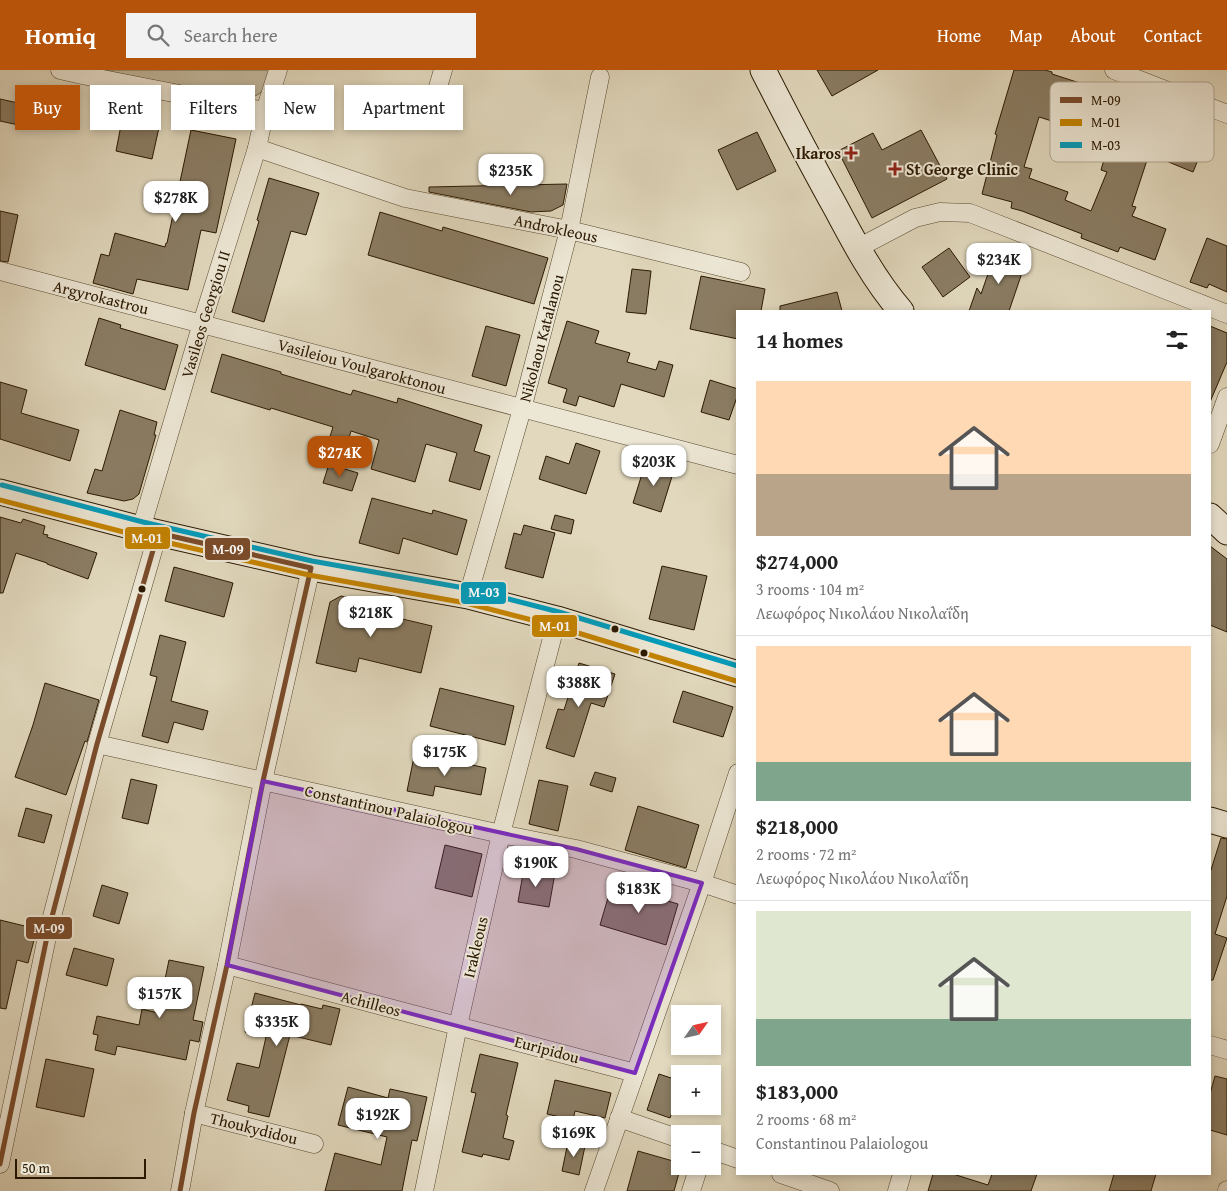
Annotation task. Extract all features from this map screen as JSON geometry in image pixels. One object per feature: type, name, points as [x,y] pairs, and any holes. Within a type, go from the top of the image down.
[{"type":"street","points":[[60,70],[265,110]]},
{"type":"street","name":"Vasileos Georgiou II","points":[[273,85],[278,70]]},
{"type":"street","points":[[439,85],[444,70]]},
{"type":"street","points":[[763,70],[858,248],[900,310]]},
{"type":"street","points":[[1114,70],[1145,82]]},
{"type":"street","name":"Nikolaou Katalanou","points":[[468,596],[522,409],[569,230],[600,78]]},
{"type":"street","points":[[1214,109],[1227,114]]},
{"type":"street","name":"Vasileos Georgiou II","points":[[0,1164],[48,932],[202,323],[257,148],[265,110]]},
{"type":"street","name":"Androkleous","points":[[257,148],[405,198],[569,230],[741,272]]},
{"type":"street","points":[[858,248],[915,218],[940,212],[970,212],[1227,314]]},
{"type":"street","name":"Argyrokastrou","points":[[0,271],[202,323]]},
{"type":"street","name":"Vasileiou Voulgaroktonou","points":[[202,323],[736,464]]},
{"type":"street","points":[[1211,441],[1227,399]]},
{"type":"street","points":[[0,492],[149,531],[311,568],[468,596],[558,618],[736,673]]},
{"type":"street","points":[[1211,517],[1227,532]]},
{"type":"street","points":[[180,1191],[194,1113],[227,965],[263,782],[311,568]]},
{"type":"street","name":"Irakleous","points":[[424,1191],[458,1026],[501,834],[558,618]]},
{"type":"street","name":"Constantinou Palaiologou","points":[[97,744],[501,834],[576,848],[736,894]]},
{"type":"street","points":[[594,1191],[702,883],[736,778]]},
{"type":"street","points":[[1211,820],[1227,825]]},
{"type":"street","name":"Achilleos","points":[[227,965],[458,1026]]},
{"type":"street","name":"Euripidou","points":[[458,1026],[635,1073]]},
{"type":"street","points":[[1211,1045],[1227,1050]]},
{"type":"street","name":"Thoukydidou","points":[[194,1113],[314,1144]]},
{"type":"street","points":[[619,1118],[671,1136]]},
{"type":"street","points":[[721,1153],[736,1157]]},
{"type":"street","points":[[691,1191],[696,1175]]},
{"type":"street","points":[[784,1175],[830,1191]]},
{"type":"street","points":[[897,1191],[902,1175]]},
{"type":"highlighted area","points":[[263,781],[576,849],[702,883],[635,1073],[227,965]]},
{"type":"shaded area","points":[[102,70],[270,70],[264,89],[255,95],[255,85],[177,85]]},
{"type":"building","points":[[817,70],[878,70],[832,96]]},
{"type":"building","points":[[1014,70],[1045,70],[1077,82],[1050,82],[1050,120],[1039,117],[1024,167],[1032,169],[1029,178],[1068,192],[1065,200],[1091,211],[1107,172],[1101,170],[1103,162],[1146,162],[1132,206],[1136,207],[1132,216],[1166,229],[1155,260],[1120,247],[1118,252],[1081,238],[1082,234],[1011,208],[1012,202],[982,194],[997,135],[995,134]]},
{"type":"building","points":[[0,99],[15,102],[15,124],[0,121]]},
{"type":"building","points":[[120,130],[158,130],[152,159],[116,151]]},
{"type":"building","points":[[191,130],[236,139],[216,233],[201,230],[188,290],[137,279],[133,294],[93,283],[101,254],[109,256],[115,233],[165,247]]},
{"type":"building","name":"St George Clinic","points":[[921,130],[947,179],[872,218],[838,151],[873,133],[882,150]]},
{"type":"building","points":[[757,132],[776,171],[737,190],[718,150]]},
{"type":"building","points":[[1169,162],[1197,162],[1193,172]]},
{"type":"building","points":[[269,178],[319,193],[306,235],[291,231],[264,322],[232,312],[259,221],[257,220]]},
{"type":"building","points":[[567,184],[563,205],[551,211],[531,212],[429,192],[429,187]]},
{"type":"building","points":[[0,211],[18,215],[8,262],[0,261]]},
{"type":"building","points":[[380,212],[442,231],[443,227],[548,258],[534,304],[368,255]]},
{"type":"building","points":[[1207,238],[1227,246],[1227,292],[1209,284],[1207,288],[1190,282]]},
{"type":"building","points":[[949,248],[970,277],[943,297],[922,267]]},
{"type":"building","points":[[996,251],[1026,261],[1009,310],[969,310],[977,288],[981,294]]},
{"type":"building","points":[[632,269],[651,271],[646,314],[626,312]]},
{"type":"building","points":[[701,276],[765,289],[761,310],[736,310],[736,339],[690,329]]},
{"type":"building","points":[[837,292],[842,310],[780,310],[780,306]]},
{"type":"building","points":[[99,318],[121,325],[120,328],[178,345],[165,390],[85,365]]},
{"type":"building","points":[[567,321],[599,331],[595,343],[630,353],[627,362],[656,370],[659,361],[673,365],[664,397],[621,384],[614,407],[579,396],[576,406],[563,402],[567,389],[548,383]]},
{"type":"building","points":[[486,326],[520,335],[506,386],[472,376]]},
{"type":"building","points":[[1211,326],[1227,333],[1227,362],[1211,400]]},
{"type":"building","points":[[222,354],[351,395],[353,390],[397,403],[398,398],[482,425],[474,451],[490,456],[480,490],[449,481],[457,453],[426,444],[415,482],[371,469],[379,440],[351,431],[342,462],[324,456],[333,427],[211,392]]},
{"type":"building","points":[[710,380],[736,388],[736,400],[729,420],[701,412]]},
{"type":"building","points":[[0,382],[27,390],[21,413],[79,430],[70,461],[0,439]]},
{"type":"building","points":[[120,410],[157,422],[154,435],[156,435],[139,494],[133,499],[124,501],[87,493],[95,469],[102,471]]},
{"type":"building","points":[[576,443],[600,451],[586,494],[539,479],[546,456],[569,464]]},
{"type":"building","points":[[646,461],[674,470],[661,512],[633,503]]},
{"type":"building","points":[[329,464],[358,473],[352,491],[323,483]]},
{"type":"building","points":[[372,498],[432,514],[433,510],[467,520],[457,555],[403,538],[399,554],[359,543]]},
{"type":"building","points":[[555,515],[574,520],[571,534],[551,529]]},
{"type":"building","points":[[0,517],[21,523],[23,519],[45,526],[43,534],[48,535],[47,537],[97,553],[88,579],[16,553],[3,593],[0,593]]},
{"type":"building","points":[[524,525],[555,533],[543,578],[505,568],[514,533],[521,535]]},
{"type":"building","points":[[1211,547],[1227,559],[1227,632],[1211,625]]},
{"type":"building","points":[[662,566],[707,576],[694,630],[649,619]]},
{"type":"building","points":[[174,567],[233,583],[224,617],[165,601]]},
{"type":"building","points":[[341,596],[371,603],[369,611],[432,626],[421,673],[359,658],[356,672],[316,663],[330,602]]},
{"type":"building","points":[[160,635],[186,642],[171,701],[208,711],[203,730],[174,722],[168,743],[142,736],[157,677],[150,675]]},
{"type":"building","points":[[579,663],[615,674],[604,707],[591,703],[574,757],[546,748],[558,709],[564,710]]},
{"type":"building","points":[[45,683],[99,700],[87,742],[85,741],[66,795],[15,777]]},
{"type":"building","points":[[440,688],[514,706],[505,745],[430,726]]},
{"type":"building","points":[[683,691],[733,707],[723,737],[673,722]]},
{"type":"building","points":[[414,757],[458,766],[459,762],[486,768],[481,795],[435,786],[433,796],[407,791]]},
{"type":"building","points":[[595,772],[616,778],[612,792],[590,785]]},
{"type":"building","points":[[131,779],[157,785],[148,824],[122,818]]},
{"type":"building","points":[[539,780],[568,786],[558,831],[529,824]]},
{"type":"building","points":[[638,806],[699,825],[686,868],[625,850]]},
{"type":"building","points":[[26,808],[52,815],[44,843],[18,836]]},
{"type":"building","points":[[1221,838],[1227,839],[1227,896],[1215,934],[1227,938],[1213,980],[1211,980],[1211,870]]},
{"type":"building","points":[[445,845],[482,854],[472,897],[435,888]]},
{"type":"building","points":[[524,868],[555,873],[549,907],[518,902]]},
{"type":"building","points":[[612,884],[678,904],[666,945],[600,925]]},
{"type":"building","points":[[102,885],[128,893],[119,924],[93,916]]},
{"type":"building","points":[[0,920],[37,929],[28,963],[17,960],[6,1009],[0,1008]]},
{"type":"building","points":[[74,948],[114,959],[107,986],[66,975]]},
{"type":"building","points":[[169,960],[204,967],[193,1020],[203,1022],[199,1042],[190,1040],[186,1060],[117,1046],[115,1055],[95,1050],[98,1035],[93,1034],[97,1016],[139,1025],[142,1009],[158,1013]]},
{"type":"building","points":[[255,993],[322,1009],[323,1005],[340,1009],[331,1045],[290,1035],[269,1117],[248,1112],[249,1106],[227,1100],[237,1063],[259,1068],[266,1037],[245,1032]]},
{"type":"building","points":[[480,1054],[518,1063],[506,1115],[508,1116],[503,1138],[514,1141],[509,1160],[483,1154],[482,1157],[462,1152],[476,1093],[471,1092]]},
{"type":"building","points":[[46,1059],[94,1069],[84,1117],[36,1107]]},
{"type":"building","points":[[659,1074],[671,1078],[670,1118],[647,1110]]},
{"type":"building","points":[[1215,1076],[1227,1079],[1227,1135],[1211,1130],[1211,1090]]},
{"type":"building","points":[[555,1080],[611,1093],[605,1118],[575,1111],[573,1120],[547,1114]]},
{"type":"building","points":[[348,1087],[388,1098],[390,1089],[427,1097],[417,1141],[412,1140],[402,1191],[325,1191],[335,1153],[381,1165],[387,1137],[338,1125]]},
{"type":"building","points":[[568,1142],[585,1146],[579,1175],[562,1171]]},
{"type":"building","points":[[638,1151],[671,1160],[671,1175],[678,1175],[674,1191],[627,1191]]},
{"type":"building","points":[[933,1175],[956,1175],[988,1185],[992,1175],[1037,1175],[1031,1191],[928,1191]]},
{"type":"building","points":[[1114,1175],[1156,1175],[1151,1191],[1109,1191]]},
{"type":"transit line","name":"M-03","points":[[2,485],[143,522],[312,561],[470,589],[559,612],[736,665]]},
{"type":"transit line","name":"M-01","points":[[0,500],[139,536],[309,575],[466,603],[555,626],[736,681]]},
{"type":"transit line","name":"M-09","points":[[0,1164],[48,932],[97,744],[158,533],[311,568],[263,781],[227,965],[194,1113],[180,1191]]},
{"type":"place","name":"Ikaros","points":[[851,153]]},
{"type":"place","name":"St George Clinic","points":[[895,169]]}]
